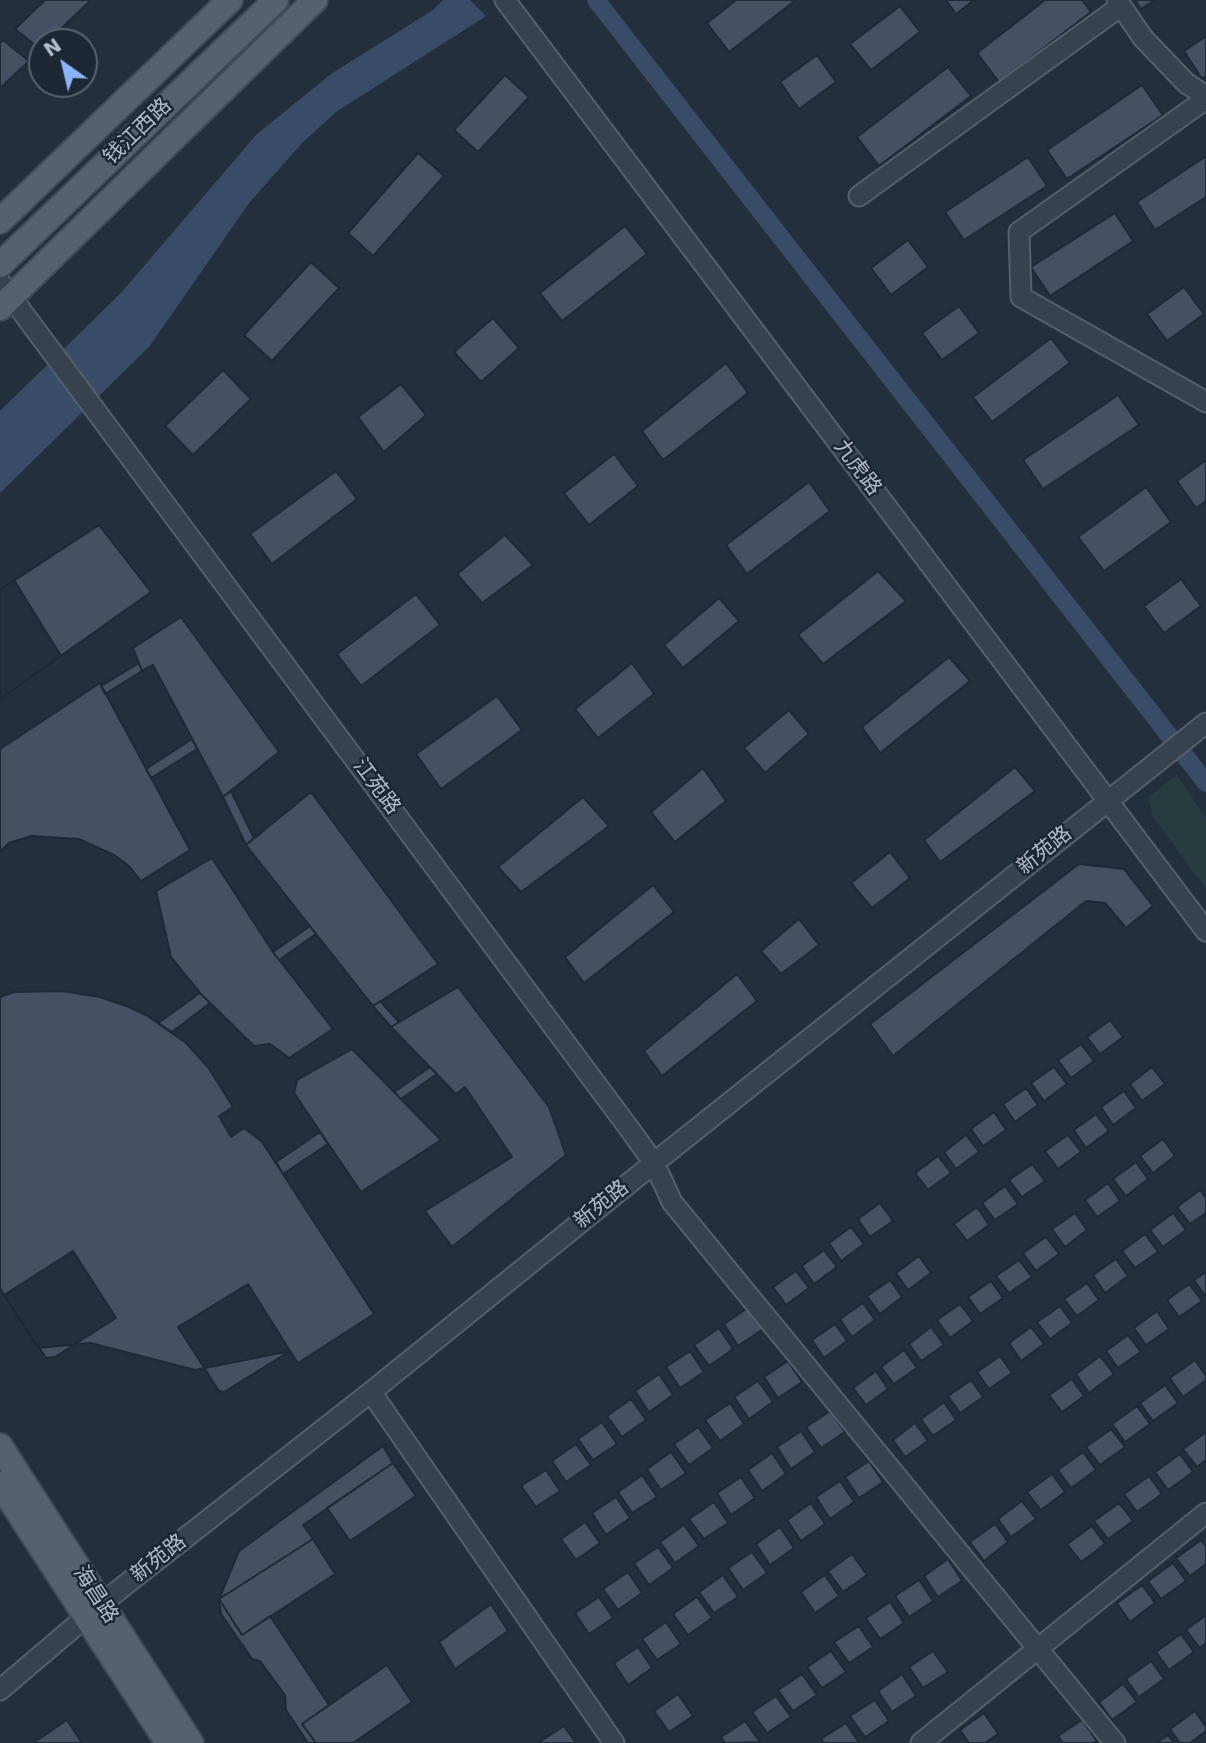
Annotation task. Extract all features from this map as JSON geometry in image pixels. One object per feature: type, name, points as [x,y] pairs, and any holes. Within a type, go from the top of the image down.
[{"type":"main road","points":[[0,221],[230,0]]},
{"type":"main road","name":"钱江西路","points":[[0,265],[276,0]]},
{"type":"main road","points":[[4,296],[315,0]]},
{"type":"main road","points":[[208,65],[272,42]]},
{"type":"main road","name":"海昌路","points":[[0,1446],[168,1743]]},
{"type":"main road","name":"海昌路","points":[[0,1484],[191,1743]]},
{"type":"street","name":"九虎路","points":[[506,3],[1206,931]]},
{"type":"street","points":[[859,196],[1119,3],[1143,38],[1186,83],[1206,98],[1018,232],[1021,297],[1206,402]]},
{"type":"street","name":"江苑路","points":[[4,296],[49,348],[654,1163],[672,1202],[1115,1743]]},
{"type":"street","name":"新苑路","points":[[0,1690],[93,1610],[372,1392],[1205,723]]},
{"type":"street","points":[[372,1392],[614,1743]]},
{"type":"street","points":[[921,1743],[1206,1513]]},
{"type":"green space","points":[[1177,775],[1206,818],[1206,889],[1153,817],[1148,797]]},
{"type":"water","points":[[443,0],[470,0],[486,16],[336,112],[303,142],[249,203],[149,347],[0,493],[0,411],[121,293],[256,135],[331,74],[433,10]]},
{"type":"building","points":[[45,0],[91,0],[62,28],[28,28],[28,39],[15,29]]},
{"type":"building","points":[[736,0],[796,0],[729,52],[707,23]]},
{"type":"building","points":[[946,0],[974,0],[956,14]]},
{"type":"building","points":[[1045,0],[1082,0],[1091,12],[999,82],[977,53]]},
{"type":"building","points":[[1135,0],[1155,0],[1141,9]]},
{"type":"building","points":[[900,6],[920,32],[871,70],[850,44]]},
{"type":"building","points":[[1206,36],[1206,76],[1202,79],[1184,51]]},
{"type":"building","points":[[3,40],[28,62],[0,88],[0,43]]},
{"type":"building","points":[[817,55],[836,82],[799,109],[780,82]]},
{"type":"building","points":[[948,67],[971,96],[879,166],[857,137]]},
{"type":"building","points":[[505,75],[529,97],[478,152],[454,130]]},
{"type":"building","points":[[1142,85],[1163,115],[1067,179],[1047,150]]},
{"type":"building","points":[[418,153],[444,176],[373,256],[348,233]]},
{"type":"building","points":[[1206,156],[1206,197],[1155,230],[1137,202]]},
{"type":"building","points":[[1028,157],[1047,186],[964,240],[945,212]]},
{"type":"building","points":[[1115,213],[1133,241],[1050,296],[1031,267]]},
{"type":"building","points":[[625,226],[647,254],[562,321],[540,293]]},
{"type":"building","points":[[908,240],[928,267],[891,295],[871,268]]},
{"type":"building","points":[[311,262],[339,288],[272,361],[244,335]]},
{"type":"building","points":[[1184,287],[1204,314],[1167,341],[1147,314]]},
{"type":"building","points":[[959,306],[979,333],[942,360],[922,333]]},
{"type":"building","points":[[493,318],[519,348],[481,382],[454,352]]},
{"type":"building","points":[[1051,338],[1070,363],[992,422],[973,397]]},
{"type":"building","points":[[726,363],[748,393],[663,460],[642,431]]},
{"type":"building","points":[[223,370],[251,399],[193,455],[165,426]]},
{"type":"building","points":[[401,384],[426,415],[384,452],[358,417]]},
{"type":"building","points":[[1118,395],[1139,425],[1043,489],[1023,460]]},
{"type":"building","points":[[614,454],[638,486],[589,525],[564,493]]},
{"type":"building","points":[[1206,460],[1206,501],[1196,508],[1177,481]]},
{"type":"building","points":[[336,471],[357,499],[272,564],[250,534]]},
{"type":"building","points":[[809,482],[830,511],[747,574],[726,545]]},
{"type":"building","points":[[1146,487],[1171,522],[1104,571],[1078,537]]},
{"type":"building","points":[[99,525],[151,592],[0,699],[0,590]]},
{"type":"building","points":[[505,535],[533,565],[482,603],[457,574]]},
{"type":"building","points":[[878,571],[906,601],[823,664],[798,635]]},
{"type":"building","points":[[1181,579],[1201,606],[1164,633],[1144,606]]},
{"type":"building","points":[[14,580],[61,656],[0,699],[0,590]]},
{"type":"building","points":[[416,594],[440,625],[361,686],[337,654]]},
{"type":"building","points":[[719,598],[739,621],[683,668],[664,645]]},
{"type":"building","points":[[181,617],[279,752],[223,797],[153,665],[142,671],[133,648]]},
{"type":"building","points":[[949,657],[970,681],[880,753],[862,727]]},
{"type":"building","points":[[139,663],[142,671],[105,694],[101,686]]},
{"type":"building","points":[[632,663],[654,694],[598,738],[575,709]]},
{"type":"building","points":[[100,683],[190,850],[141,881],[129,866],[114,855],[79,839],[31,836],[9,843],[0,852],[0,749]]},
{"type":"building","points":[[497,696],[522,730],[441,789],[416,754]]},
{"type":"building","points":[[789,710],[809,734],[765,773],[744,748]]},
{"type":"building","points":[[192,739],[197,749],[151,778],[146,769]]},
{"type":"building","points":[[1015,767],[1035,791],[940,862],[924,840]]},
{"type":"building","points":[[703,768],[726,801],[675,842],[651,812]]},
{"type":"building","points":[[231,791],[254,838],[246,845],[223,797]]},
{"type":"building","points":[[311,792],[438,964],[373,1006],[246,845]]},
{"type":"building","points":[[583,797],[609,826],[521,892],[498,867]]},
{"type":"building","points":[[890,852],[910,878],[872,908],[851,883]]},
{"type":"building","points":[[212,858],[273,952],[333,1029],[289,1058],[270,1044],[254,1046],[200,993],[171,957],[156,891]]},
{"type":"building","points":[[1079,864],[1124,869],[1153,906],[1126,928],[1105,903],[1086,901],[893,1056],[870,1024]]},
{"type":"building","points":[[653,885],[674,912],[584,983],[565,957]]},
{"type":"building","points":[[799,919],[819,945],[781,974],[761,951]]},
{"type":"building","points":[[310,926],[316,934],[279,960],[273,952]]},
{"type":"building","points":[[737,974],[757,1001],[662,1076],[644,1051]]},
{"type":"building","points":[[458,987],[549,1107],[566,1155],[452,1247],[425,1211],[512,1157],[465,1087],[456,1094],[391,1027]]},
{"type":"building","points":[[63,991],[100,997],[129,1007],[146,1015],[186,1043],[208,1067],[233,1107],[219,1116],[231,1137],[244,1128],[262,1142],[374,1314],[298,1363],[290,1351],[195,1370],[90,1343],[38,1348],[0,1288],[0,997],[14,992]]},
{"type":"building","points":[[200,993],[210,1003],[172,1032],[158,1023]]},
{"type":"building","points":[[380,1001],[399,1022],[391,1027],[373,1006]]},
{"type":"building","points":[[1110,1020],[1123,1037],[1100,1054],[1087,1037]]},
{"type":"building","points":[[1081,1044],[1094,1061],[1071,1078],[1058,1060]]},
{"type":"building","points":[[352,1049],[441,1140],[361,1192],[294,1093],[297,1080]]},
{"type":"building","points":[[430,1067],[437,1074],[401,1099],[394,1092]]},
{"type":"building","points":[[1054,1067],[1067,1084],[1044,1101],[1031,1083]]},
{"type":"building","points":[[1152,1067],[1165,1084],[1142,1101],[1130,1084]]},
{"type":"building","points":[[1026,1088],[1038,1105],[1015,1122],[1003,1104]]},
{"type":"building","points":[[1124,1091],[1136,1108],[1113,1125],[1101,1107]]},
{"type":"building","points":[[994,1112],[1006,1130],[983,1146],[971,1129]]},
{"type":"building","points":[[1096,1114],[1109,1131],[1086,1148],[1074,1130]]},
{"type":"building","points":[[320,1132],[328,1144],[283,1174],[276,1162]]},
{"type":"building","points":[[966,1135],[979,1152],[956,1169],[944,1152]]},
{"type":"building","points":[[1068,1135],[1081,1152],[1058,1169],[1045,1151]]},
{"type":"building","points":[[1163,1139],[1175,1156],[1153,1173],[1140,1156]]},
{"type":"building","points":[[938,1156],[951,1173],[928,1190],[915,1173]]},
{"type":"building","points":[[1136,1162],[1148,1179],[1126,1196],[1113,1179]]},
{"type":"building","points":[[1032,1164],[1045,1181],[1022,1197],[1009,1180]]},
{"type":"building","points":[[1108,1183],[1120,1201],[1097,1217],[1085,1200]]},
{"type":"building","points":[[1005,1186],[1018,1204],[995,1220],[982,1203]]},
{"type":"building","points":[[1200,1190],[1206,1198],[1206,1213],[1190,1224],[1177,1207]]},
{"type":"building","points":[[880,1203],[893,1221],[870,1237],[858,1219]]},
{"type":"building","points":[[977,1207],[989,1225],[967,1241],[954,1224]]},
{"type":"building","points":[[1075,1213],[1087,1230],[1065,1247],[1052,1229]]},
{"type":"building","points":[[1173,1213],[1186,1230],[1163,1247],[1150,1230]]},
{"type":"building","points":[[851,1227],[864,1244],[841,1261],[829,1243]]},
{"type":"building","points":[[1145,1234],[1158,1252],[1135,1268],[1122,1251]]},
{"type":"building","points":[[1046,1237],[1059,1254],[1036,1271],[1023,1253]]},
{"type":"building","points":[[824,1250],[837,1267],[814,1284],[802,1266]]},
{"type":"building","points":[[73,1251],[116,1318],[55,1357],[46,1358],[4,1295]]},
{"type":"building","points":[[919,1256],[931,1273],[908,1290],[896,1273]]},
{"type":"building","points":[[1116,1259],[1128,1276],[1105,1293],[1093,1275]]},
{"type":"building","points":[[1019,1260],[1032,1277],[1009,1293],[996,1276]]},
{"type":"building","points":[[796,1271],[809,1288],[786,1305],[773,1287]]},
{"type":"building","points":[[1206,1272],[1206,1297],[1194,1280]]},
{"type":"building","points":[[890,1280],[902,1297],[880,1314],[867,1296]]},
{"type":"building","points":[[991,1281],[1003,1298],[980,1314],[968,1297]]},
{"type":"building","points":[[1087,1283],[1099,1300],[1077,1316],[1064,1299]]},
{"type":"building","points":[[248,1284],[290,1351],[224,1392],[219,1391],[178,1327]]},
{"type":"building","points":[[1189,1284],[1202,1301],[1179,1317],[1167,1300]]},
{"type":"building","points":[[863,1303],[875,1320],[852,1337],[840,1319]]},
{"type":"building","points":[[960,1304],[973,1321],[950,1338],[937,1320]]},
{"type":"building","points":[[1060,1306],[1072,1323],[1050,1339],[1037,1322]]},
{"type":"building","points":[[748,1308],[763,1329],[738,1346],[724,1324]]},
{"type":"building","points":[[1157,1311],[1169,1329],[1146,1345],[1134,1328]]},
{"type":"building","points":[[835,1324],[847,1341],[824,1358],[812,1340]]},
{"type":"building","points":[[931,1327],[944,1345],[921,1361],[909,1344]]},
{"type":"building","points":[[1031,1327],[1044,1344],[1021,1361],[1009,1343]]},
{"type":"building","points":[[719,1328],[733,1349],[709,1366],[694,1345]]},
{"type":"building","points":[[1128,1335],[1141,1352],[1118,1368],[1106,1351]]},
{"type":"building","points":[[904,1350],[917,1368],[894,1384],[881,1367]]},
{"type":"building","points":[[690,1351],[704,1372],[680,1388],[666,1367]]},
{"type":"building","points":[[1000,1356],[1012,1373],[989,1389],[977,1372]]},
{"type":"building","points":[[1100,1356],[1114,1374],[1089,1393],[1076,1374]]},
{"type":"building","points":[[1195,1360],[1206,1380],[1183,1397],[1170,1378]]},
{"type":"building","points":[[788,1361],[802,1382],[778,1398],[764,1377]]},
{"type":"building","points":[[876,1371],[888,1389],[866,1405],[853,1388]]},
{"type":"building","points":[[659,1374],[673,1395],[649,1412],[635,1391]]},
{"type":"building","points":[[1072,1379],[1084,1396],[1062,1412],[1049,1395]]},
{"type":"building","points":[[971,1380],[983,1397],[960,1413],[948,1396]]},
{"type":"building","points":[[758,1381],[773,1402],[749,1419],[734,1397]]},
{"type":"building","points":[[1165,1385],[1178,1403],[1153,1421],[1140,1403]]},
{"type":"building","points":[[631,1399],[646,1420],[622,1437],[607,1416]]},
{"type":"building","points":[[944,1402],[956,1420],[933,1436],[921,1419]]},
{"type":"building","points":[[730,1403],[744,1424],[720,1441],[705,1420]]},
{"type":"building","points":[[1137,1406],[1150,1424],[1125,1442],[1112,1424]]},
{"type":"building","points":[[830,1411],[845,1432],[821,1448],[806,1427]]},
{"type":"building","points":[[602,1422],[617,1444],[593,1460],[578,1439]]},
{"type":"building","points":[[915,1423],[928,1441],[905,1457],[893,1440]]},
{"type":"building","points":[[698,1427],[713,1448],[689,1465],[674,1444]]},
{"type":"building","points":[[1111,1429],[1125,1447],[1100,1465],[1086,1447]]},
{"type":"building","points":[[801,1431],[815,1452],[791,1469],[777,1447]]},
{"type":"building","points":[[1206,1432],[1206,1460],[1197,1467],[1183,1449]]},
{"type":"building","points":[[576,1444],[591,1465],[566,1482],[552,1461]]},
{"type":"building","points":[[383,1446],[393,1463],[303,1525],[313,1539],[219,1599],[239,1551]]},
{"type":"building","points":[[671,1452],[686,1473],[661,1490],[647,1469]]},
{"type":"building","points":[[1083,1452],[1096,1470],[1071,1488],[1058,1470]]},
{"type":"building","points":[[772,1453],[786,1474],[762,1491],[748,1470]]},
{"type":"building","points":[[1180,1454],[1193,1472],[1168,1490],[1155,1472]]},
{"type":"building","points":[[869,1461],[883,1482],[859,1498],[845,1477]]},
{"type":"building","points":[[393,1463],[416,1496],[350,1541],[327,1508]]},
{"type":"building","points":[[546,1470],[560,1491],[536,1507],[521,1486]]},
{"type":"building","points":[[1052,1474],[1065,1492],[1041,1510],[1027,1492]]},
{"type":"building","points":[[642,1475],[657,1497],[632,1513],[618,1492]]},
{"type":"building","points":[[1149,1476],[1162,1494],[1137,1512],[1124,1494]]},
{"type":"building","points":[[741,1477],[755,1498],[731,1515],[717,1493]]},
{"type":"building","points":[[840,1481],[854,1502],[830,1519],[816,1497]]},
{"type":"building","points":[[616,1497],[630,1518],[606,1535],[592,1513]]},
{"type":"building","points":[[1022,1501],[1036,1519],[1011,1537],[998,1519]]},
{"type":"building","points":[[714,1502],[728,1523],[704,1539],[689,1519]]},
{"type":"building","points":[[811,1503],[825,1524],[801,1541],[787,1520]]},
{"type":"building","points":[[1119,1503],[1133,1521],[1108,1539],[1094,1521]]},
{"type":"building","points":[[585,1522],[600,1543],[576,1560],[561,1539]]},
{"type":"building","points":[[995,1524],[1008,1542],[984,1561],[970,1542]]},
{"type":"building","points":[[684,1525],[699,1546],[675,1563],[660,1542]]},
{"type":"building","points":[[1092,1526],[1105,1544],[1081,1562],[1067,1544]]},
{"type":"building","points":[[780,1527],[794,1548],[770,1565],[756,1544]]},
{"type":"building","points":[[313,1539],[335,1574],[242,1635],[219,1599]]},
{"type":"building","points":[[1201,1540],[1206,1546],[1206,1564],[1190,1576],[1176,1558]]},
{"type":"building","points":[[658,1547],[673,1568],[649,1585],[634,1563]]},
{"type":"building","points":[[752,1552],[767,1573],[743,1590],[728,1568]]},
{"type":"building","points":[[852,1554],[867,1575],[843,1592],[828,1571]]},
{"type":"building","points":[[948,1559],[962,1581],[938,1597],[924,1576]]},
{"type":"building","points":[[1173,1563],[1186,1581],[1161,1599],[1148,1581]]},
{"type":"building","points":[[628,1572],[642,1593],[618,1610],[603,1589]]},
{"type":"building","points":[[723,1575],[738,1597],[714,1613],[699,1592]]},
{"type":"building","points":[[825,1575],[839,1596],[815,1613],[801,1592]]},
{"type":"building","points":[[919,1580],[933,1601],[909,1617],[895,1596]]},
{"type":"building","points":[[1142,1585],[1155,1603],[1130,1622],[1117,1603]]},
{"type":"building","points":[[599,1597],[613,1618],[589,1634],[575,1613]]},
{"type":"building","points":[[697,1597],[712,1618],[688,1635],[673,1614]]},
{"type":"building","points":[[219,1599],[242,1635],[270,1616],[329,1705],[302,1724],[316,1743],[308,1743],[286,1710],[285,1695],[260,1661],[252,1659],[221,1614]]},
{"type":"building","points":[[890,1602],[904,1623],[880,1639],[866,1618]]},
{"type":"building","points":[[491,1604],[508,1631],[455,1669],[439,1642]]},
{"type":"building","points":[[1206,1615],[1206,1643],[1200,1648],[1186,1630]]},
{"type":"building","points":[[666,1622],[681,1644],[657,1660],[642,1639]]},
{"type":"building","points":[[859,1626],[873,1647],[849,1663],[834,1642]]},
{"type":"building","points":[[1181,1634],[1194,1652],[1169,1670],[1156,1652]]},
{"type":"building","points":[[638,1647],[652,1668],[628,1685],[614,1663]]},
{"type":"building","points":[[831,1651],[846,1672],[822,1688],[807,1667]]},
{"type":"building","points":[[933,1651],[948,1672],[923,1688],[909,1667]]},
{"type":"building","points":[[1151,1661],[1164,1679],[1139,1697],[1126,1679]]},
{"type":"building","points":[[387,1665],[412,1702],[353,1743],[316,1743],[302,1724]]},
{"type":"building","points":[[802,1674],[817,1695],[793,1711],[778,1690]]},
{"type":"building","points":[[902,1674],[916,1696],[892,1712],[878,1691]]},
{"type":"building","points":[[1123,1684],[1137,1702],[1112,1720],[1099,1702]]},
{"type":"building","points":[[678,1694],[693,1716],[669,1732],[654,1711]]},
{"type":"building","points":[[776,1696],[791,1717],[767,1733],[752,1712]]},
{"type":"building","points":[[875,1700],[889,1721],[865,1737],[850,1716]]},
{"type":"building","points":[[1195,1711],[1206,1731],[1190,1743],[1180,1743],[1170,1729]]},
{"type":"building","points":[[984,1713],[998,1734],[985,1743],[969,1743],[960,1730]]},
{"type":"building","points":[[67,1720],[82,1743],[33,1743]]},
{"type":"building","points":[[1082,1720],[1097,1741],[1063,1743],[1058,1736]]},
{"type":"building","points":[[745,1721],[760,1742],[725,1743],[721,1737]]},
{"type":"building","points":[[846,1723],[859,1743],[824,1743],[821,1739]]},
{"type":"building","points":[[564,1726],[576,1743],[538,1743]]},
{"type":"building","points":[[1168,1735],[1174,1743],[1156,1743]]},
{"type":"waterway","points":[[596,0],[1206,783]]}]
